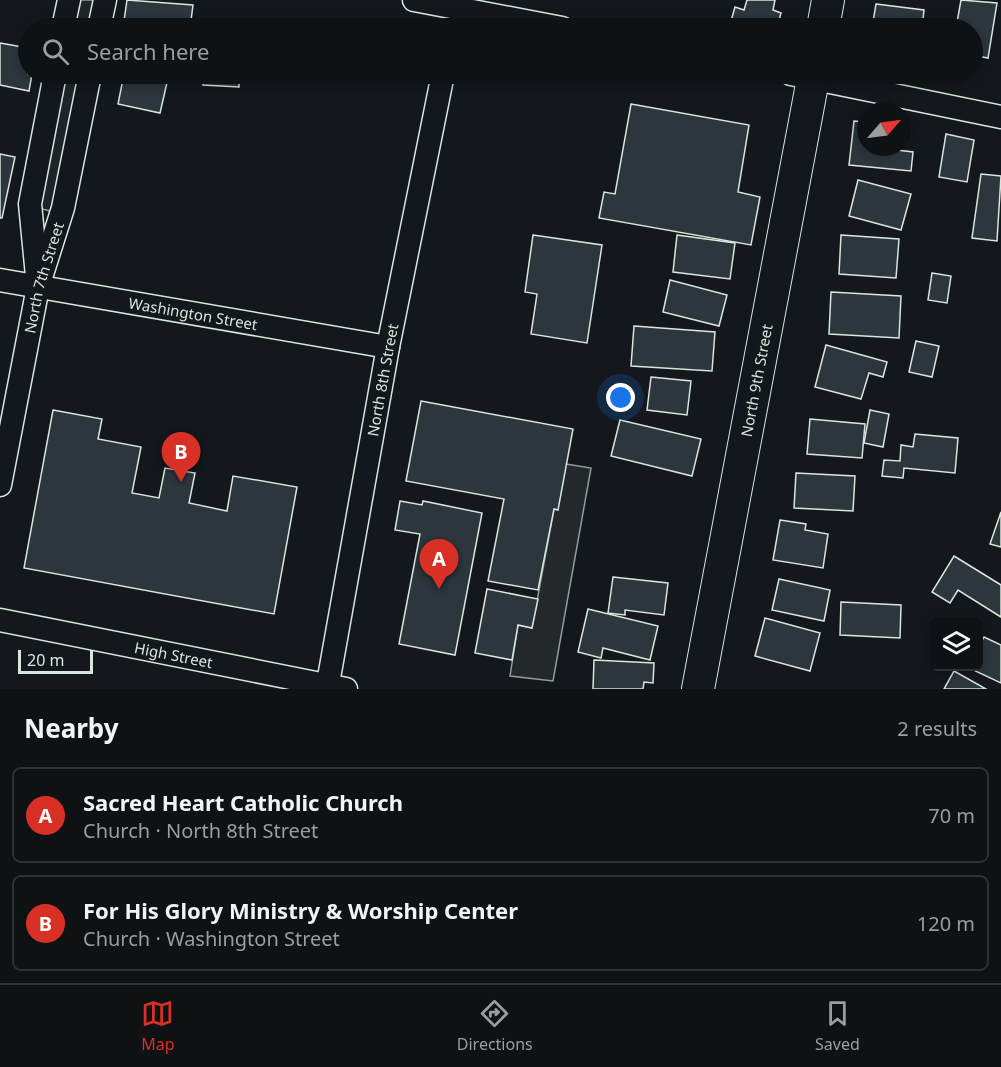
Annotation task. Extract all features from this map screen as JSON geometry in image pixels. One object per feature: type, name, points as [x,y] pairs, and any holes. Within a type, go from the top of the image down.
[{"type":"main road","points":[[825,18],[828,0]]},
{"type":"main road","name":"North 9th Street","points":[[698,689],[804,84]]},
{"type":"street","points":[[65,18],[69,0]]},
{"type":"street","points":[[101,18],[105,0]]},
{"type":"street","points":[[414,0],[456,12],[496,18]]},
{"type":"street","points":[[38,287],[30,204],[53,84]]},
{"type":"street","name":"North 7th Street","points":[[0,485],[38,287],[63,208],[88,84]]},
{"type":"street","name":"North 8th Street","points":[[334,688],[388,347],[441,84]]},
{"type":"street","points":[[848,84],[1001,117]]},
{"type":"street","name":"Washington Street","points":[[0,280],[388,347]]},
{"type":"street","name":"High Street","points":[[0,620],[334,688]]},
{"type":"shaded area","points":[[79,0],[97,0],[94,18],[75,18]]},
{"type":"shaded area","points":[[63,84],[81,84],[57,213],[39,208]]},
{"type":"shaded area","points":[[566,464],[591,468],[553,681],[510,676],[518,625],[532,628],[554,509]]},
{"type":"building","points":[[127,0],[193,5],[191,18],[124,18]]},
{"type":"building","points":[[747,0],[775,0],[773,10],[781,13],[780,18],[732,18],[735,7],[744,10]]},
{"type":"building","points":[[961,0],[997,3],[988,58],[983,57],[983,18],[958,18]]},
{"type":"building","points":[[876,4],[924,10],[923,18],[874,18]]},
{"type":"building","points":[[0,43],[18,46],[18,84],[30,84],[29,91],[0,85]]},
{"type":"building","points":[[122,84],[167,84],[160,113],[118,104]]},
{"type":"building","points":[[239,84],[239,87],[203,85]]},
{"type":"building","points":[[631,104],[749,125],[738,192],[760,197],[751,245],[599,218],[604,192],[615,194]]},
{"type":"building","points":[[854,121],[857,121],[857,156],[911,156],[911,152],[913,152],[911,171],[849,165]]},
{"type":"building","points":[[946,134],[974,140],[967,182],[939,177]]},
{"type":"building","points":[[0,154],[15,157],[2,218],[0,218]]},
{"type":"building","points":[[981,174],[1001,176],[997,241],[972,238]]},
{"type":"building","points":[[858,180],[911,194],[901,230],[849,216]]},
{"type":"building","points":[[533,235],[602,245],[587,343],[531,334],[537,294],[525,292]]},
{"type":"building","points":[[677,235],[735,243],[730,279],[673,272]]},
{"type":"building","points":[[841,235],[899,239],[896,278],[839,274]]},
{"type":"building","points":[[932,273],[951,276],[947,303],[928,300]]},
{"type":"building","points":[[670,280],[727,295],[719,326],[663,312]]},
{"type":"building","points":[[831,292],[901,296],[899,338],[829,334]]},
{"type":"building","points":[[634,326],[715,332],[712,371],[631,366]]},
{"type":"building","points":[[916,341],[939,346],[932,377],[909,372]]},
{"type":"building","points":[[826,345],[887,362],[883,377],[869,373],[861,399],[815,387]]},
{"type":"building","points":[[651,377],[691,381],[687,415],[647,410]]},
{"type":"building","points":[[421,401],[573,429],[558,510],[554,509],[538,590],[488,581],[504,499],[406,481]]},
{"type":"building","points":[[53,410],[102,419],[98,439],[141,447],[132,493],[159,498],[165,468],[195,473],[189,503],[227,511],[233,476],[297,487],[274,614],[24,568]]},
{"type":"building","points":[[870,410],[889,414],[883,447],[864,443]]},
{"type":"building","points":[[810,419],[865,424],[862,458],[807,454]]},
{"type":"building","points":[[620,420],[701,439],[692,476],[611,456]]},
{"type":"building","points":[[915,434],[958,438],[955,473],[904,468],[903,478],[882,476],[884,460],[900,461],[901,445],[913,447]]},
{"type":"building","points":[[796,473],[855,476],[853,511],[794,508]]},
{"type":"building","points":[[400,501],[422,505],[423,501],[482,513],[455,655],[399,644],[420,534],[395,530]]},
{"type":"building","points":[[1001,512],[1001,547],[990,544]]},
{"type":"building","points":[[780,520],[806,524],[805,530],[828,534],[823,568],[773,560]]},
{"type":"building","points":[[954,556],[1001,585],[1001,617],[958,590],[950,603],[932,592]]},
{"type":"building","points":[[613,577],[668,583],[664,615],[625,610],[625,615],[608,613]]},
{"type":"building","points":[[779,579],[830,590],[824,621],[772,610]]},
{"type":"building","points":[[487,589],[538,599],[532,628],[518,625],[512,660],[475,653]]},
{"type":"building","points":[[841,602],[901,605],[900,638],[840,635]]},
{"type":"building","points":[[588,609],[658,626],[650,660],[603,648],[601,658],[578,652]]},
{"type":"building","points":[[765,618],[820,633],[810,671],[755,656]]},
{"type":"building","points":[[984,637],[1001,645],[1001,683],[975,671],[983,671]]},
{"type":"building","points":[[594,660],[654,663],[653,683],[644,682],[643,689],[593,689]]},
{"type":"building","points":[[954,671],[986,689],[944,689]]},
{"type":"place","name":"For His Glory Ministry & Worship Center","points":[[181,482]]},
{"type":"place","name":"Sacred Heart Catholic Church","points":[[439,589]]}]
